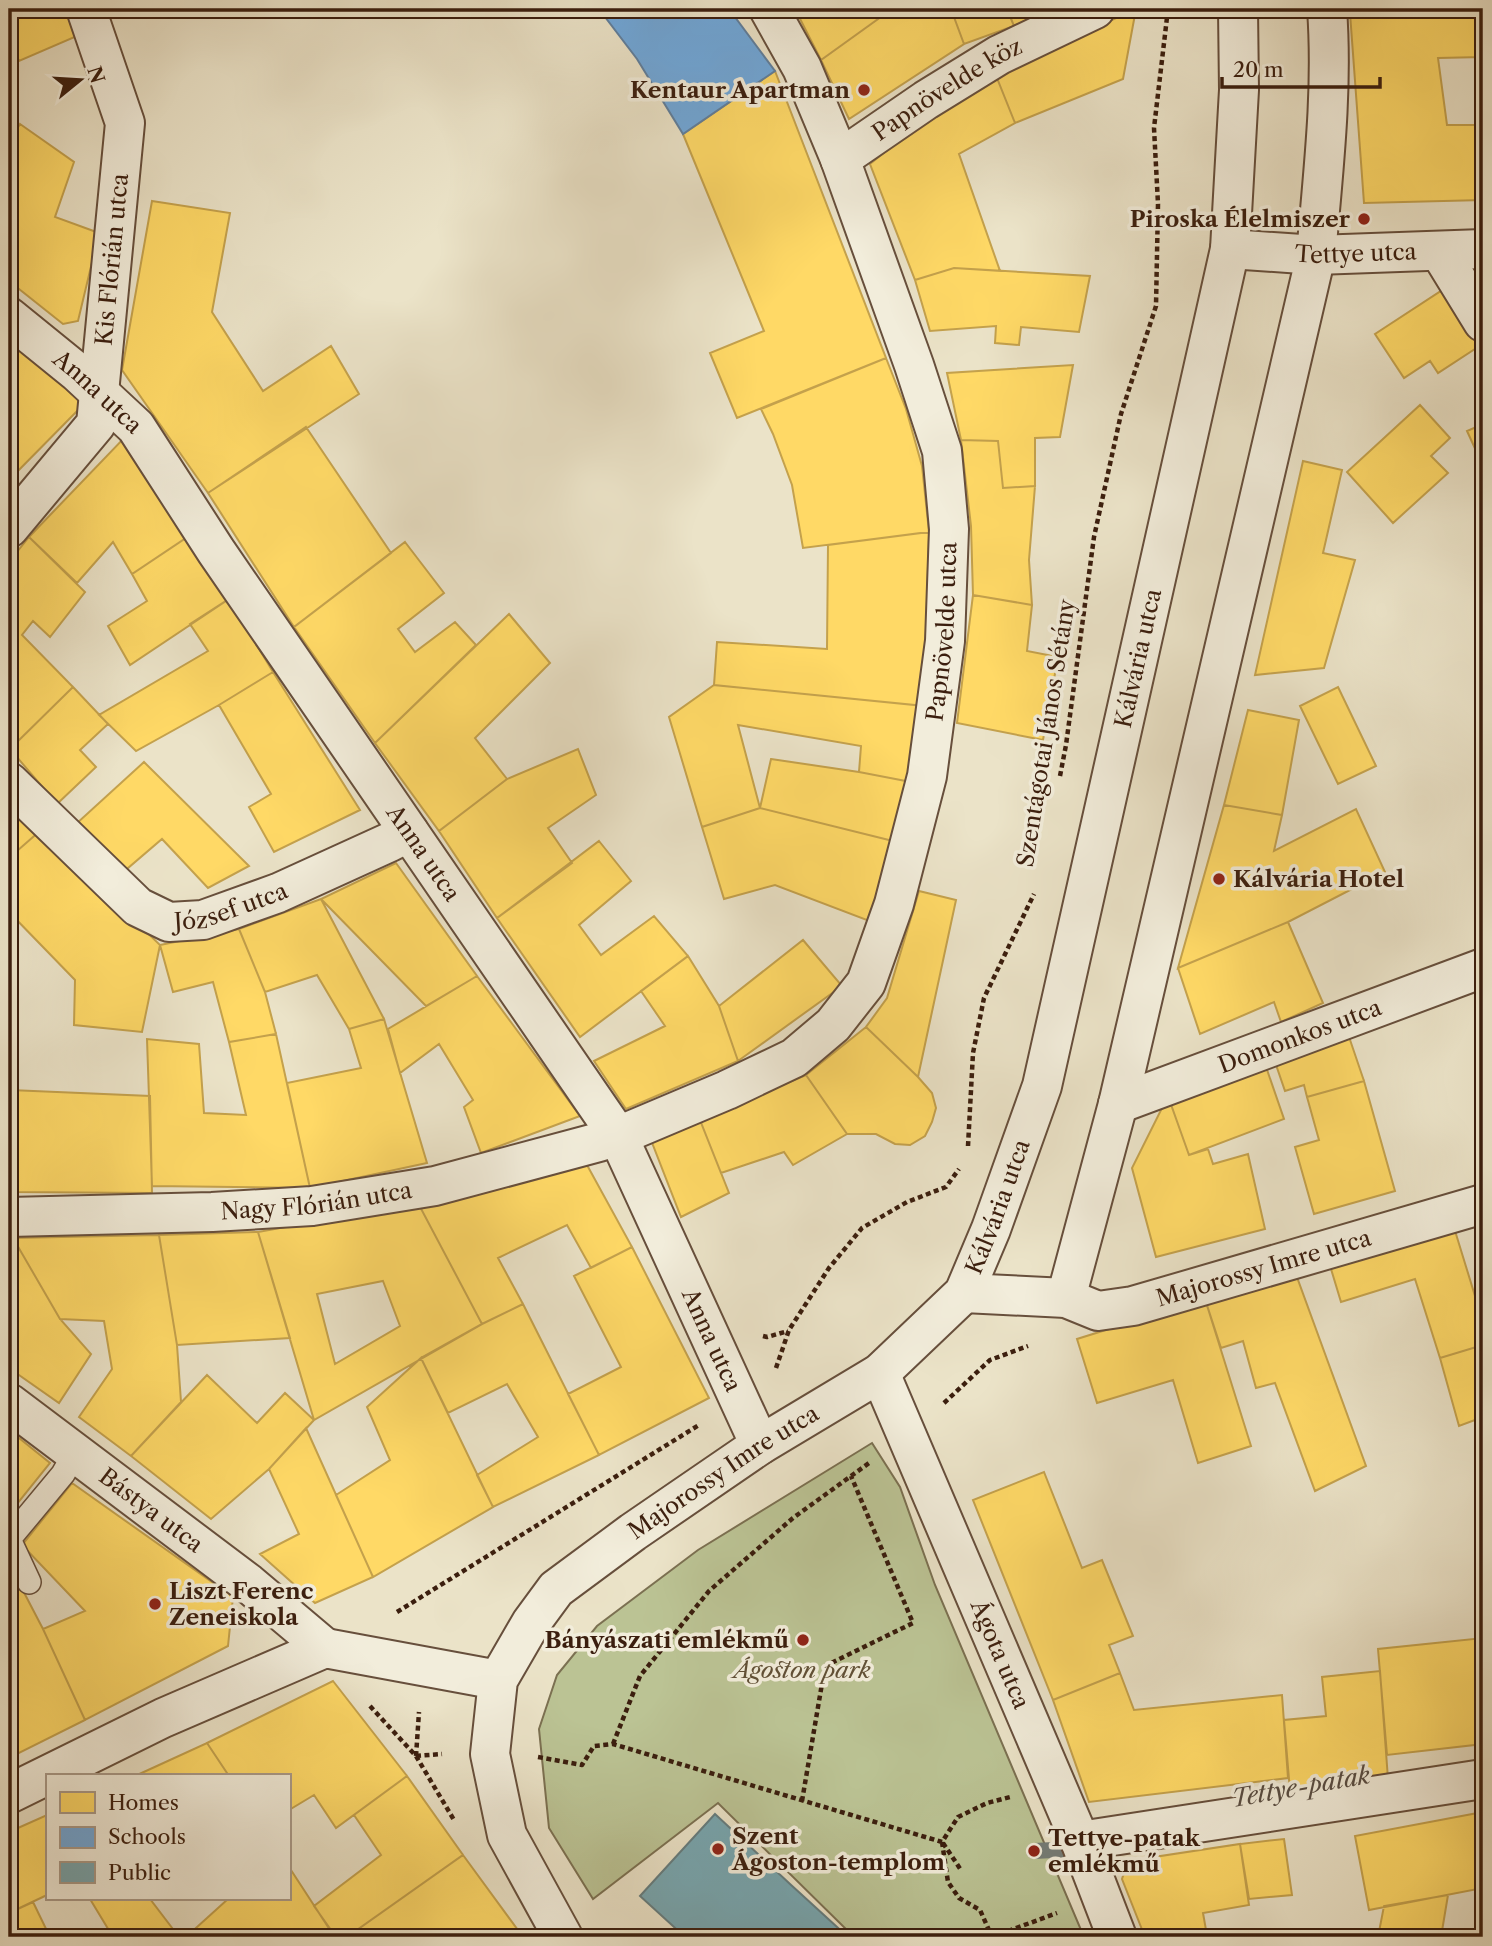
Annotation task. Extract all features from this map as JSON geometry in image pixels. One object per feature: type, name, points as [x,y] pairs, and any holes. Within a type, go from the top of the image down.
[{"type":"street","name":"Kis Flórián utca","points":[[9,528],[96,424],[125,122],[86,9]]},
{"type":"street","name":"Papnövelde utca","points":[[618,1136],[727,1090],[794,1058],[833,1025],[866,982],[894,904],[928,776],[946,641],[949,529],[942,451],[840,159],[802,68],[769,9]]},
{"type":"street","name":"Papnövelde köz","points":[[840,159],[926,100],[999,55],[1095,9]]},
{"type":"street","name":"Kálvária utca","points":[[964,1293],[991,1229],[1042,1086],[1230,249],[1239,90],[1238,9]]},
{"type":"street","points":[[1082,1304],[1118,1104],[1316,255],[1326,142],[1329,44],[1327,9]]},
{"type":"street","name":"Tettye utca","points":[[1230,249],[1316,255],[1483,249]]},
{"type":"street","points":[[1440,251],[1483,322]]},
{"type":"street","name":"Anna utca","points":[[9,317],[78,373],[136,427],[216,551],[618,1136],[760,1445]]},
{"type":"street","name":"József utca","points":[[9,782],[138,907],[169,922],[203,920],[278,893],[409,832]]},
{"type":"street","name":"Domonkos utca","points":[[1118,1104],[1483,968]]},
{"type":"street","name":"Nagy Flórián utca","points":[[9,1217],[212,1212],[312,1206],[435,1186],[618,1136]]},
{"type":"street","name":"Majorossy Imre utca","points":[[498,1680],[531,1623],[556,1589],[633,1532],[760,1445],[880,1373],[964,1293],[1082,1304],[1145,1303],[1483,1204]]},
{"type":"street","name":"Ágota utca","points":[[880,1373],[1080,1841],[1117,1937]]},
{"type":"street","name":"Bástya utca","points":[[9,1403],[247,1583],[325,1648]]},
{"type":"street","points":[[50,1774],[163,1718],[325,1648],[498,1680],[490,1754],[507,1835],[563,1937]]},
{"type":"street","points":[[9,1794],[46,1776]]},
{"type":"street","points":[[1080,1841],[1483,1779]]},
{"type":"lane","points":[[29,1582],[9,1539],[63,1475],[75,1453]]},
{"type":"path","name":"Szentágotai János Sétány","points":[[1059,782],[1094,537],[1121,414],[1156,306],[1158,204],[1154,128],[1168,9]]},
{"type":"path","name":"Szentágotai János Sétány","points":[[968,1147],[973,1053],[984,998],[1040,883]]},
{"type":"path","points":[[399,1611],[740,1400],[778,1367],[789,1330],[829,1268],[862,1228],[907,1202],[946,1187],[967,1160]]},
{"type":"path","points":[[961,1870],[942,1842],[613,1744],[640,1676],[709,1591],[793,1518],[907,1436],[990,1360],[1072,1329],[1082,1304]]},
{"type":"path","points":[[803,1801],[825,1666],[913,1623],[852,1475]]},
{"type":"path","points":[[1055,1785],[987,1803],[958,1817],[942,1842],[948,1882],[959,1898],[980,1910],[992,1937],[1101,1897]]},
{"type":"green space","name":"Ágoston park","points":[[872,1443],[900,1487],[935,1585],[1084,1937],[854,1937],[718,1803],[593,1899],[549,1828],[539,1729],[557,1675],[597,1626],[698,1550]]},
{"type":"building: Homes","points":[[9,9],[68,9],[77,36],[19,61],[9,39]]},
{"type":"building: Homes","points":[[795,9],[892,9],[821,60]]},
{"type":"building: Homes","name":"Kentaur Apartman","points":[[892,9],[951,9],[964,44],[849,119],[821,60]]},
{"type":"building: Homes","points":[[951,9],[1007,9],[1014,26],[964,44]]},
{"type":"building: Homes","points":[[1007,9],[1053,9],[1014,26]]},
{"type":"building: Homes","points":[[1136,9],[1123,79],[1015,123],[995,73]]},
{"type":"building: Homes","points":[[1349,9],[1438,9],[1439,11],[1350,13]]},
{"type":"building: Homes","points":[[1483,10],[1483,57],[1438,58],[1447,125],[1483,125],[1483,200],[1364,203],[1350,13]]},
{"type":"building: Homes","points":[[775,71],[886,358],[737,418],[710,353],[764,331],[683,134]]},
{"type":"building: Homes","points":[[995,73],[1015,123],[959,154],[1000,271],[954,268],[915,280],[870,164],[938,109]]},
{"type":"building: Homes","points":[[20,124],[74,162],[55,217],[99,233],[78,321],[63,324],[9,281],[9,142]]},
{"type":"building: Homes","points":[[152,201],[230,213],[212,312],[263,391],[331,346],[359,394],[208,493],[122,370]]},
{"type":"building: Homes","points":[[954,268],[1090,276],[1079,332],[1021,327],[1019,345],[995,343],[996,326],[930,331],[915,280]]},
{"type":"building: Homes","points":[[1444,289],[1481,345],[1438,373],[1430,361],[1404,378],[1375,334]]},
{"type":"building: Homes","points":[[9,337],[85,403],[9,480]]},
{"type":"building: Homes","points":[[886,358],[906,409],[922,466],[929,532],[803,548],[792,485],[761,409]]},
{"type":"building: Homes","points":[[1073,365],[1060,437],[1035,438],[1035,486],[1003,488],[998,441],[961,440],[947,373]]},
{"type":"building: Homes","points":[[1420,405],[1450,438],[1431,456],[1448,473],[1393,523],[1347,472]]},
{"type":"building: Homes","points":[[1483,424],[1483,466],[1467,431]]},
{"type":"building: Homes","points":[[306,427],[391,553],[294,627],[208,493]]},
{"type":"building: Homes","points":[[125,437],[189,536],[132,574],[113,542],[77,583],[29,537]]},
{"type":"building: Homes","points":[[961,440],[998,441],[1003,488],[1035,486],[1029,560],[1032,605],[973,595],[971,526]]},
{"type":"building: Homes","points":[[1303,461],[1342,470],[1323,553],[1355,560],[1324,668],[1255,675]]},
{"type":"building: Homes","points":[[929,532],[924,706],[714,685],[717,642],[827,649],[828,545]]},
{"type":"building: Homes","points":[[189,536],[229,599],[130,665],[108,626],[147,601],[132,574]]},
{"type":"building: Homes","points":[[29,537],[85,592],[50,637],[33,621],[22,635],[73,687],[10,749],[9,562]]},
{"type":"building: Homes","points":[[405,542],[444,593],[398,629],[415,652],[455,622],[476,645],[375,743],[294,627]]},
{"type":"building: Homes","points":[[973,595],[1032,605],[1027,651],[1058,657],[1043,740],[957,723]]},
{"type":"building: Homes","points":[[229,599],[273,672],[136,751],[99,715],[208,651],[190,624]]},
{"type":"building: Homes","points":[[509,614],[550,663],[475,738],[507,779],[439,831],[375,743]]},
{"type":"building: Homes","points":[[273,672],[360,810],[274,852],[249,807],[271,794],[219,705]]},
{"type":"building: Homes","points":[[714,685],[924,706],[911,782],[859,772],[861,746],[738,725],[760,808],[702,827],[669,717]]},
{"type":"building: Homes","points":[[73,687],[108,724],[80,750],[96,767],[57,804],[10,749]]},
{"type":"building: Homes","points":[[1338,687],[1376,766],[1338,784],[1300,706]]},
{"type":"building: Homes","points":[[1248,710],[1299,720],[1282,815],[1224,805]]},
{"type":"building: Homes","points":[[578,749],[596,795],[548,828],[572,863],[497,918],[439,831],[507,779]]},
{"type":"building: Homes","points":[[771,759],[911,782],[897,842],[760,808]]},
{"type":"building: Homes","points":[[144,762],[249,866],[208,888],[162,839],[121,874],[76,824]]},
{"type":"building: Homes","points":[[9,798],[41,830],[9,858]]},
{"type":"building: Homes","points":[[1224,805],[1282,815],[1274,851],[1356,809],[1385,872],[1288,922],[1178,968]]},
{"type":"building: Homes","points":[[760,808],[897,842],[872,922],[775,885],[724,899],[702,827]]},
{"type":"building: Homes","points":[[41,830],[160,945],[142,1032],[74,1025],[75,980],[9,912],[9,858]]},
{"type":"building: Homes","points":[[599,841],[631,881],[579,925],[601,955],[654,916],[688,956],[580,1037],[497,918]]},
{"type":"building: Homes","points":[[396,863],[477,976],[426,1006],[321,899]]},
{"type":"building: Homes","points":[[919,891],[956,900],[918,1077],[866,1027],[887,998]]},
{"type":"building: Homes","points":[[321,899],[384,1019],[349,1029],[317,975],[265,992],[239,929]]},
{"type":"building: Homes","points":[[1288,922],[1323,1003],[1281,1022],[1274,1002],[1200,1034],[1178,968]]},
{"type":"building: Homes","points":[[239,929],[265,992],[276,1034],[229,1042],[213,982],[173,992],[160,945]]},
{"type":"building: Homes","points":[[803,940],[842,986],[738,1061],[719,1006]]},
{"type":"building: Homes","points":[[688,956],[719,1006],[738,1061],[626,1109],[594,1061],[665,1026],[641,991]]},
{"type":"building: Homes","points":[[477,976],[580,1116],[481,1153],[464,1107],[473,1100],[439,1044],[400,1073],[388,1029]]},
{"type":"building: Homes","points":[[384,1019],[427,1163],[310,1188],[287,1083],[361,1068],[349,1029]]},
{"type":"building: Homes","points":[[866,1027],[932,1093],[936,1108],[932,1122],[925,1136],[910,1145],[895,1144],[876,1134],[847,1134],[806,1075]]},
{"type":"building: Homes","points":[[1346,1028],[1364,1081],[1307,1097],[1304,1085],[1285,1091],[1273,1056]]},
{"type":"building: Homes","points":[[276,1034],[310,1188],[152,1186],[147,1039],[199,1044],[204,1113],[246,1115],[229,1042]]},
{"type":"building: Homes","points":[[1264,1061],[1284,1119],[1189,1155],[1168,1096]]},
{"type":"building: Homes","points":[[806,1075],[847,1134],[793,1165],[784,1152],[721,1173],[700,1120]]},
{"type":"building: Homes","points":[[1364,1081],[1395,1191],[1314,1214],[1295,1147],[1319,1140],[1307,1097]]},
{"type":"building: Homes","points":[[10,1090],[150,1096],[152,1193],[9,1192]]},
{"type":"building: Homes","points":[[1168,1096],[1189,1155],[1208,1149],[1213,1164],[1248,1154],[1265,1229],[1156,1257],[1132,1168]]},
{"type":"building: Homes","points":[[700,1120],[729,1193],[681,1217],[651,1140]]},
{"type":"building: Homes","points":[[587,1165],[632,1247],[591,1268],[567,1225],[498,1258],[523,1304],[482,1324],[418,1203]]},
{"type":"building: Homes","points":[[418,1203],[482,1324],[314,1420],[258,1232]],"holes":[[[383,1281],[400,1326],[335,1364],[317,1294]]]},
{"type":"building: Homes","points":[[1452,1221],[1483,1322],[1483,1345],[1440,1358],[1415,1279],[1341,1302],[1328,1259]]},
{"type":"building: Homes","points":[[258,1232],[290,1338],[177,1345],[159,1235]]},
{"type":"building: Homes","points":[[159,1235],[177,1345],[181,1402],[131,1456],[79,1417],[112,1369],[104,1321],[60,1319],[13,1238]]},
{"type":"building: Homes","points":[[9,1238],[13,1238],[60,1319],[91,1354],[59,1403],[9,1368]]},
{"type":"building: Homes","points":[[632,1247],[709,1398],[599,1455],[568,1394],[621,1367],[574,1276]]},
{"type":"building: Homes","points":[[1294,1269],[1366,1466],[1315,1491],[1275,1383],[1256,1388],[1243,1341],[1221,1348],[1205,1299]]},
{"type":"building: Homes","points":[[1205,1299],[1251,1446],[1198,1463],[1173,1380],[1097,1403],[1077,1339]]},
{"type":"building: Homes","points":[[523,1304],[599,1455],[493,1507],[477,1475],[538,1437],[507,1384],[448,1413],[421,1358]]},
{"type":"building: Homes","points":[[1483,1345],[1483,1417],[1459,1426],[1440,1358]]},
{"type":"building: Homes","points":[[421,1358],[493,1507],[373,1577],[336,1495],[390,1460],[367,1407]]},
{"type":"building: Homes","points":[[207,1375],[257,1423],[285,1393],[314,1420],[269,1469],[211,1519],[131,1456]]},
{"type":"building: Homes","points":[[306,1428],[373,1577],[315,1603],[260,1554],[299,1534],[269,1469]]},
{"type":"building: Homes","points":[[9,1430],[50,1463],[9,1514]]},
{"type":"building: Homes","points":[[1044,1472],[1082,1568],[1102,1560],[1133,1636],[1109,1645],[1120,1673],[1053,1700],[973,1500]]},
{"type":"building: Homes","name":"Liszt Ferenc Zeneiskola","points":[[72,1483],[233,1597],[228,1646],[85,1720],[43,1629],[85,1611],[22,1545]]},
{"type":"building: Homes","points":[[18,1581],[85,1720],[9,1758],[9,1585]]},
{"type":"building: Homes","points":[[1483,1638],[1483,1744],[1387,1755],[1378,1649]]},
{"type":"building: Homes","points":[[1380,1671],[1388,1779],[1290,1791],[1284,1720],[1326,1716],[1322,1677]]},
{"type":"building: Homes","points":[[1120,1673],[1134,1710],[1282,1695],[1288,1778],[1089,1802],[1053,1700]]},
{"type":"building: Homes","points":[[333,1681],[407,1776],[336,1828],[314,1795],[290,1809],[290,1774],[228,1774],[207,1743]]},
{"type":"building: Homes","points":[[207,1743],[228,1774],[139,1774]]},
{"type":"building: Homes","points":[[407,1776],[463,1855],[347,1937],[336,1937],[314,1906],[381,1855],[354,1815]]},
{"type":"building: Homes","points":[[1483,1812],[1483,1888],[1369,1910],[1355,1836]]},
{"type":"building: Homes","points":[[46,1815],[46,1895],[9,1913],[9,1832]]},
{"type":"building: Homes","points":[[1284,1839],[1292,1895],[1249,1899],[1240,1844]]},
{"type":"building: Homes","points":[[1240,1844],[1249,1905],[1203,1913],[1206,1930],[1164,1937],[1145,1937],[1122,1879],[1128,1861]]},
{"type":"building: Homes","points":[[463,1855],[523,1937],[347,1937]]},
{"type":"building: Homes","points":[[290,1869],[330,1930],[320,1937],[186,1937],[227,1900],[290,1900]]},
{"type":"building: Homes","points":[[1448,1895],[1441,1937],[1378,1937],[1384,1906]]},
{"type":"building: Homes","points":[[91,1900],[151,1900],[179,1937],[113,1937]]},
{"type":"building: Homes","points":[[33,1902],[50,1937],[9,1937],[9,1913]]},
{"type":"building: Schools","points":[[599,9],[729,9],[775,71],[683,134],[637,59]]},
{"type":"building: Public","name":"Szent Ágoston-templom","points":[[715,1814],[848,1937],[685,1937],[640,1896]]},
{"type":"waterway","name":"Tettye-patak","points":[[1034,1851],[1073,1849]]},
{"type":"place","name":"Kentaur Apartman","points":[[864,90]]},
{"type":"place","name":"Piroska Élelmiszer","points":[[1364,219]]},
{"type":"place","name":"Kálvária Hotel","points":[[1219,879]]},
{"type":"place","name":"Liszt Ferenc Zeneiskola","points":[[155,1604]]},
{"type":"place","name":"Bányászati emlékmű","points":[[803,1640]]},
{"type":"place","name":"Szent Ágoston-templom","points":[[718,1849]]},
{"type":"place","name":"Tettye-patak emlékmű","points":[[1034,1851]]}]
